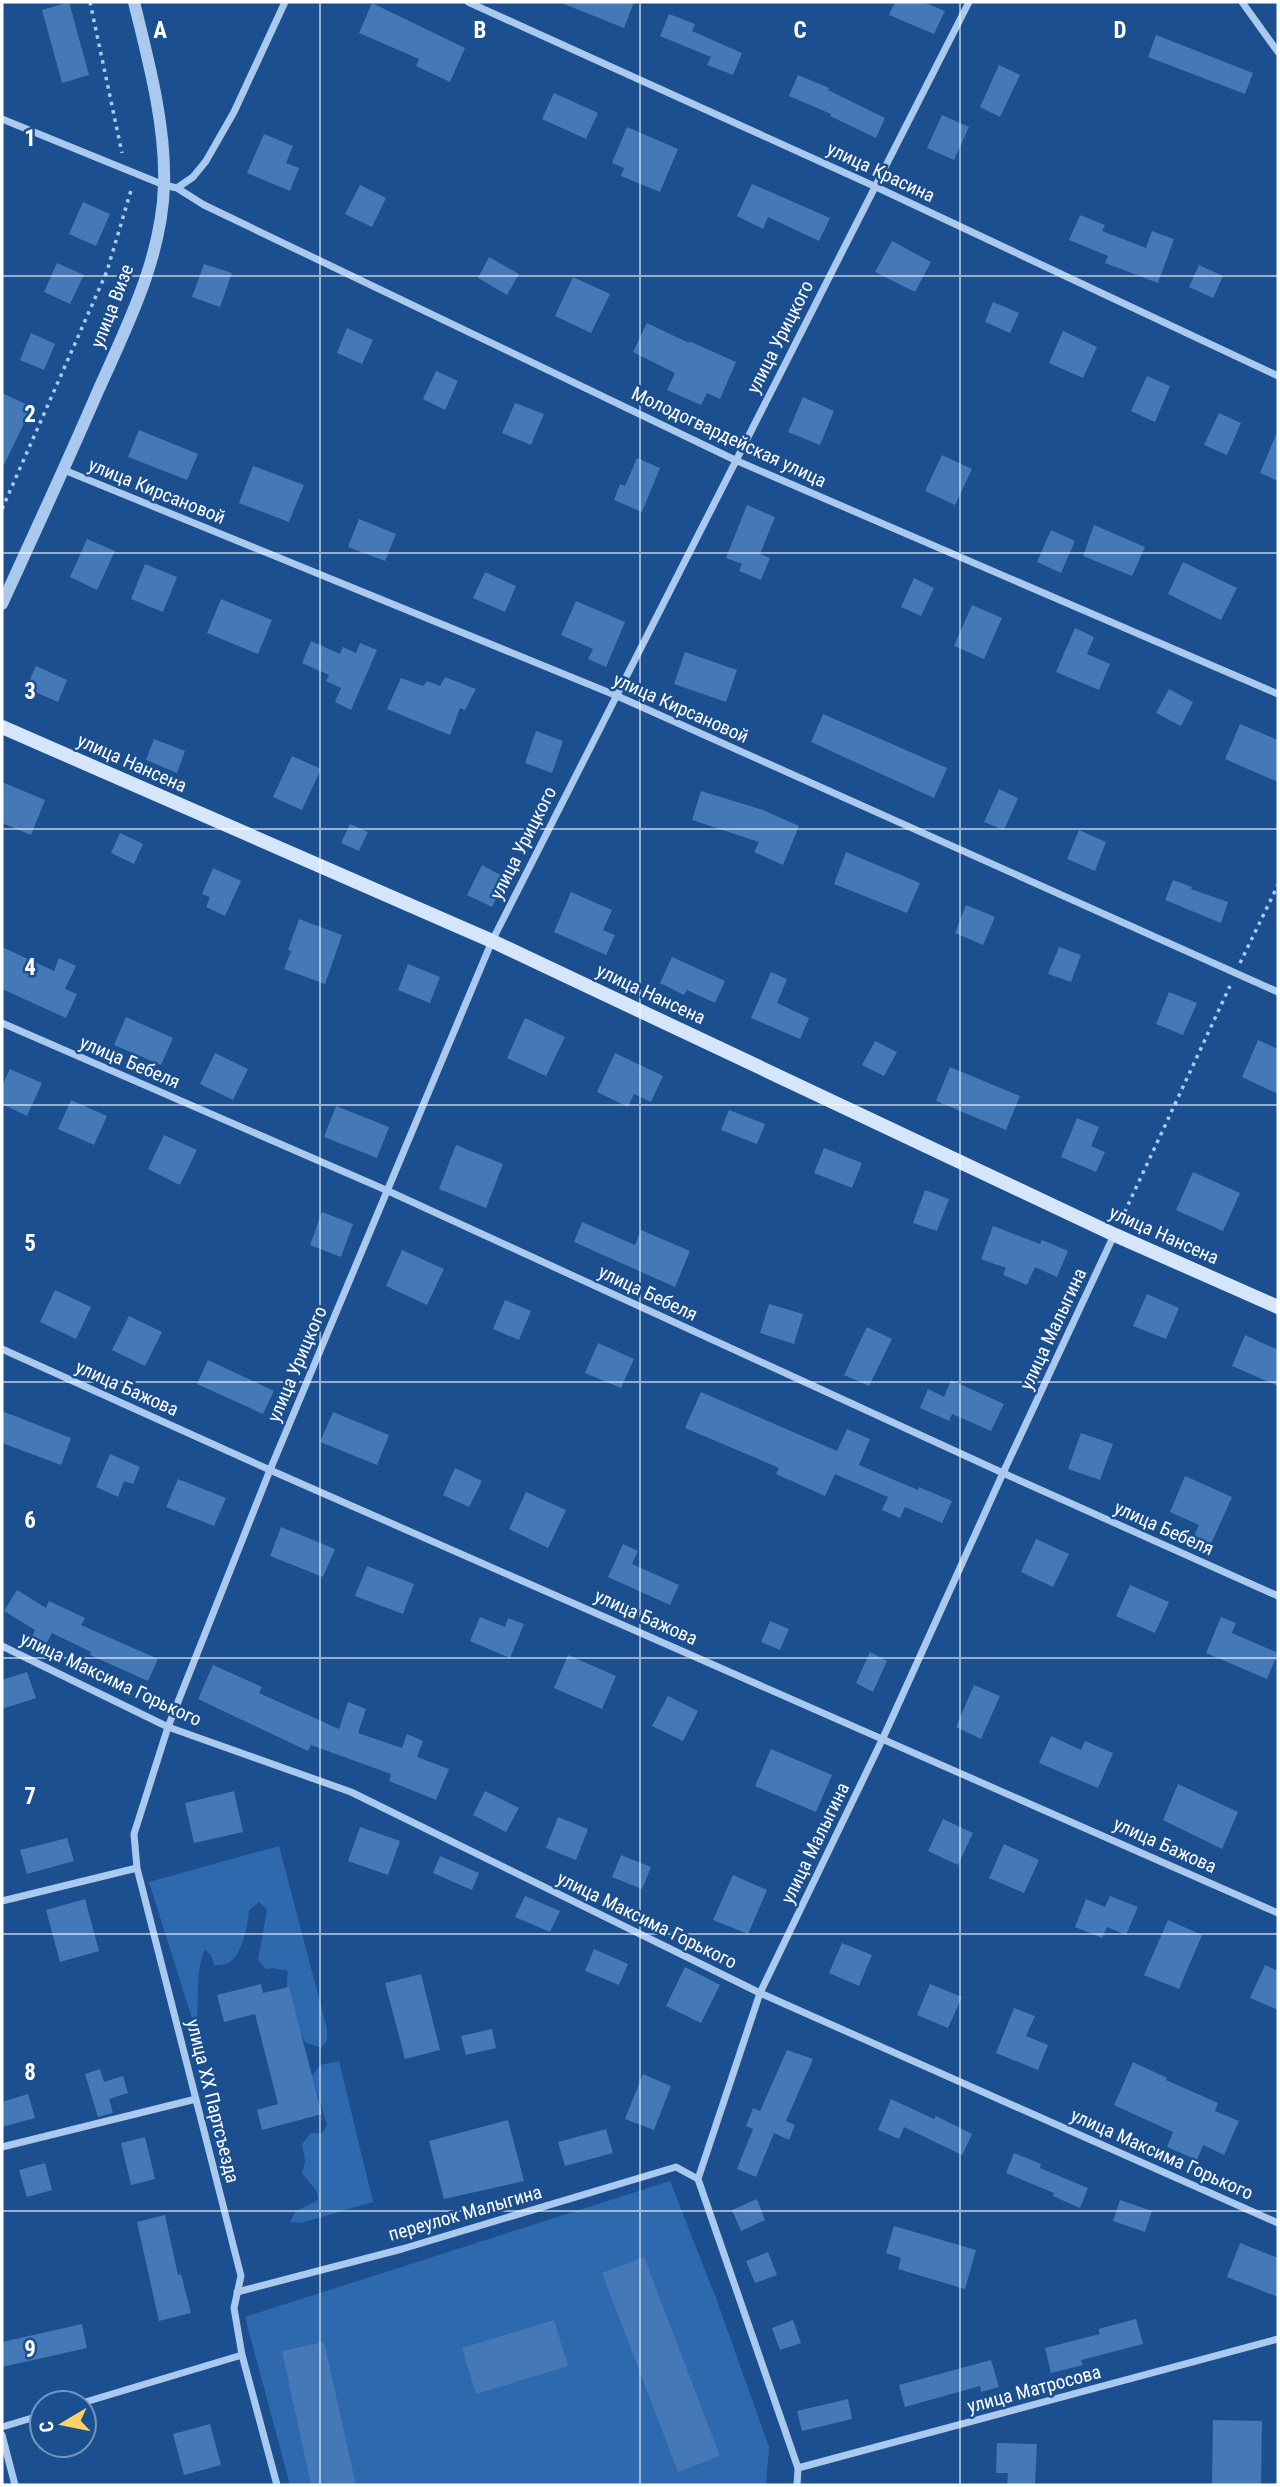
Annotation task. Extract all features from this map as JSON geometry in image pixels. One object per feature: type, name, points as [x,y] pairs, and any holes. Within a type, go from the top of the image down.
[{"type":"main road","name":"улица Нансена","points":[[2,727],[492,940],[1115,1235],[1278,1307]]},
{"type":"street","name":"улица Визе","points":[[2,604],[139,299],[170,186],[150,66],[134,2]]},
{"type":"street","points":[[170,186],[193,177],[206,161],[234,112],[285,2]]},
{"type":"street","name":"улица Красина","points":[[468,2],[874,186],[1278,376]]},
{"type":"street","name":"улица Урицкого","points":[[168,1727],[270,1470],[492,940],[969,2]]},
{"type":"street","points":[[1242,2],[1278,52]]},
{"type":"street","name":"Молодогвардейская улица","points":[[2,119],[170,186],[204,205],[735,460],[1278,694]]},
{"type":"street","name":"улица Кирсановой","points":[[64,470],[615,695],[1278,992]]},
{"type":"street","name":"улица Бебеля","points":[[2,1023],[386,1190],[1278,1596]]},
{"type":"street","name":"улица Малыгина","points":[[698,2179],[760,1993],[883,1738],[1115,1235]]},
{"type":"street","name":"улица Бажова","points":[[2,1349],[270,1470],[1278,1913]]},
{"type":"street","name":"улица Максима Горького","points":[[2,1646],[168,1727],[351,1793],[760,1993],[1278,2223]]},
{"type":"street","name":"улица XX Партсъезда","points":[[168,1727],[134,1833],[137,1868],[241,2276],[233,2308],[242,2355],[277,2485]]},
{"type":"street","points":[[2,1901],[137,1868]]},
{"type":"street","points":[[2,2147],[196,2099]]},
{"type":"street","name":"переулок Малыгина","points":[[237,2292],[402,2249],[676,2167],[698,2179]]},
{"type":"street","points":[[698,2179],[798,2468],[797,2485]]},
{"type":"street","name":"улица Матросова","points":[[798,2468],[1278,2339]]},
{"type":"street","points":[[98,2398],[242,2355]]},
{"type":"street","points":[[2,2427],[28,2419]]},
{"type":"street","points":[[2,2435],[15,2485]]},
{"type":"path","points":[[90,2],[125,169]]},
{"type":"path","points":[[2,509],[107,271],[135,173]]},
{"type":"path","points":[[1115,1235],[1278,885]]},
{"type":"shaded area","points":[[279,1846],[327,2029],[327,2041],[321,2048],[305,2042],[289,1998],[288,1971],[266,1969],[258,1960],[267,1910],[259,1902],[249,1910],[243,1941],[232,1961],[214,1965],[211,1955],[205,1950],[198,1978],[196,2031],[149,1882]]},
{"type":"shaded area","points":[[339,2061],[373,2202],[301,2223],[290,2222],[296,2211],[318,2200],[317,2192],[302,2173],[305,2161],[302,2144],[311,2133],[322,2133],[327,2125],[312,2076],[320,2065]]},
{"type":"shaded area","points":[[670,2181],[716,2298],[769,2447],[766,2485],[290,2485],[245,2317]]},
{"type":"building","points":[[69,2],[89,75],[62,83],[42,10]]},
{"type":"building","points":[[559,2],[634,2],[624,28]]},
{"type":"building","points":[[895,2],[923,2],[945,11],[934,34],[889,15]]},
{"type":"building","points":[[372,3],[465,48],[450,82],[416,66],[419,59],[359,33]]},
{"type":"building","points":[[669,14],[695,24],[692,31],[742,53],[733,75],[707,65],[711,57],[660,36]]},
{"type":"building","points":[[1156,35],[1253,73],[1245,94],[1148,57]]},
{"type":"building","points":[[999,65],[1020,75],[1000,117],[980,107]]},
{"type":"building","points":[[798,75],[885,118],[876,138],[789,96]]},
{"type":"building","points":[[554,93],[598,113],[586,139],[542,119]]},
{"type":"building","points":[[942,115],[969,127],[954,160],[927,148]]},
{"type":"building","points":[[627,127],[678,149],[660,192],[621,176],[624,168],[612,163]]},
{"type":"building","points":[[264,134],[293,146],[286,163],[299,168],[290,191],[247,173]]},
{"type":"building","points":[[752,184],[830,218],[819,241],[768,217],[763,229],[737,216]]},
{"type":"building","points":[[360,185],[386,198],[372,227],[345,214]]},
{"type":"building","points":[[83,202],[110,214],[96,246],[69,234]]},
{"type":"building","points":[[1080,215],[1105,225],[1102,231],[1146,248],[1152,231],[1174,239],[1158,283],[1105,263],[1108,256],[1069,240]]},
{"type":"building","points":[[892,241],[931,262],[915,292],[875,272]]},
{"type":"building","points":[[489,257],[519,274],[507,295],[478,278]]},
{"type":"building","points":[[57,263],[84,275],[70,304],[44,292]]},
{"type":"building","points":[[204,264],[232,273],[220,307],[192,297]]},
{"type":"building","points":[[1199,265],[1223,276],[1213,298],[1189,287]]},
{"type":"building","points":[[573,277],[610,294],[591,333],[555,316]]},
{"type":"building","points":[[993,302],[1019,313],[1010,333],[985,322]]},
{"type":"building","points":[[647,323],[736,362],[720,399],[707,393],[701,405],[667,390],[675,373],[633,352]]},
{"type":"building","points":[[347,328],[373,340],[362,364],[337,353]]},
{"type":"building","points":[[1063,331],[1097,347],[1083,378],[1049,363]]},
{"type":"building","points":[[31,333],[55,344],[44,370],[20,360]]},
{"type":"building","points":[[436,371],[458,381],[445,410],[423,399]]},
{"type":"building","points":[[1147,376],[1170,386],[1155,422],[1131,411]]},
{"type":"building","points":[[2,393],[32,407],[2,469]]},
{"type":"building","points":[[803,397],[834,411],[820,445],[788,432]]},
{"type":"building","points":[[515,403],[544,414],[531,445],[502,433]]},
{"type":"building","points":[[1219,413],[1241,423],[1227,455],[1204,445]]},
{"type":"building","points":[[139,430],[198,454],[187,480],[128,457]]},
{"type":"building","points":[[1278,430],[1278,481],[1260,473]]},
{"type":"building","points":[[942,455],[972,469],[955,505],[925,491]]},
{"type":"building","points":[[637,458],[660,468],[642,512],[614,500],[620,484],[625,486]]},
{"type":"building","points":[[253,466],[304,485],[289,522],[239,503]]},
{"type":"building","points":[[747,505],[775,517],[760,554],[770,558],[761,580],[739,571],[742,564],[726,558]]},
{"type":"building","points":[[359,519],[396,534],[385,561],[348,547]]},
{"type":"building","points":[[1094,525],[1145,547],[1132,576],[1083,556]]},
{"type":"building","points":[[1051,530],[1075,541],[1061,573],[1037,562]]},
{"type":"building","points":[[87,539],[115,551],[97,590],[70,577]]},
{"type":"building","points":[[1183,562],[1237,588],[1221,620],[1168,594]]},
{"type":"building","points":[[145,564],[177,577],[163,612],[131,599]]},
{"type":"building","points":[[485,572],[516,586],[505,612],[473,598]]},
{"type":"building","points":[[914,578],[934,588],[921,616],[901,607]]},
{"type":"building","points":[[221,599],[272,620],[258,654],[207,633]]},
{"type":"building","points":[[576,601],[625,622],[606,667],[588,659],[593,649],[561,635]]},
{"type":"building","points":[[972,605],[1002,618],[984,659],[954,646]]},
{"type":"building","points":[[1075,628],[1094,637],[1087,654],[1110,664],[1099,690],[1056,672]]},
{"type":"building","points":[[311,641],[340,654],[343,647],[356,653],[360,643],[377,650],[351,710],[335,702],[341,688],[326,681],[329,675],[302,663]]},
{"type":"building","points":[[685,652],[737,670],[726,702],[674,684]]},
{"type":"building","points":[[36,666],[67,680],[58,702],[26,688]]},
{"type":"building","points":[[445,677],[476,689],[465,710],[460,708],[450,735],[387,709],[401,678],[423,686],[427,681],[440,686]]},
{"type":"building","points":[[1169,689],[1193,702],[1181,726],[1156,713]]},
{"type":"building","points":[[823,714],[947,768],[934,798],[811,742]]},
{"type":"building","points":[[1240,724],[1278,740],[1278,782],[1225,759]]},
{"type":"building","points":[[536,731],[563,741],[552,773],[525,763]]},
{"type":"building","points":[[154,739],[185,751],[177,773],[146,760]]},
{"type":"building","points":[[292,756],[321,769],[302,810],[273,797]]},
{"type":"building","points":[[2,782],[45,800],[31,835],[2,823]]},
{"type":"building","points":[[999,789],[1018,798],[1004,830],[984,822]]},
{"type":"building","points":[[701,791],[763,810],[799,826],[783,865],[754,852],[759,842],[692,820]]},
{"type":"building","points":[[350,824],[368,832],[359,851],[341,843]]},
{"type":"building","points":[[1079,830],[1106,842],[1095,871],[1067,859]]},
{"type":"building","points":[[120,833],[143,844],[134,864],[111,853]]},
{"type":"building","points":[[846,852],[920,883],[907,913],[834,884]]},
{"type":"building","points":[[482,865],[506,878],[492,907],[467,895]]},
{"type":"building","points":[[213,868],[241,881],[225,916],[206,907],[210,897],[202,894]]},
{"type":"building","points":[[1173,880],[1228,902],[1221,923],[1165,900]]},
{"type":"building","points":[[571,892],[612,910],[603,930],[615,935],[606,955],[554,932]]},
{"type":"building","points":[[966,905],[995,917],[983,945],[955,933]]},
{"type":"building","points":[[299,919],[342,935],[325,984],[284,969]]},
{"type":"building","points":[[2,947],[54,971],[59,958],[76,966],[65,989],[77,994],[66,1018],[2,989]]},
{"type":"building","points":[[1059,947],[1081,955],[1071,982],[1048,974]]},
{"type":"building","points":[[672,957],[725,981],[715,1003],[687,990],[684,995],[660,983]]},
{"type":"building","points":[[408,964],[440,977],[430,1003],[398,990]]},
{"type":"building","points":[[771,972],[787,979],[777,1003],[809,1018],[800,1039],[751,1018]]},
{"type":"building","points":[[1169,992],[1197,1003],[1183,1035],[1156,1024]]},
{"type":"building","points":[[126,1017],[173,1038],[161,1065],[114,1045]]},
{"type":"building","points":[[525,1018],[565,1037],[546,1076],[507,1058]]},
{"type":"building","points":[[1258,1040],[1278,1049],[1278,1094],[1242,1077]]},
{"type":"building","points":[[875,1041],[897,1052],[884,1076],[862,1065]]},
{"type":"building","points":[[215,1053],[248,1069],[233,1100],[200,1084]]},
{"type":"building","points":[[615,1053],[663,1076],[651,1102],[634,1094],[628,1107],[597,1092]]},
{"type":"building","points":[[950,1067],[1020,1096],[1006,1130],[936,1101]]},
{"type":"building","points":[[10,1069],[42,1083],[27,1116],[2,1104],[2,1086]]},
{"type":"building","points":[[71,1100],[107,1116],[94,1145],[58,1129]]},
{"type":"building","points":[[336,1106],[389,1127],[377,1158],[324,1137]]},
{"type":"building","points":[[729,1110],[765,1124],[757,1144],[721,1130]]},
{"type":"building","points":[[1077,1118],[1099,1127],[1091,1146],[1105,1152],[1096,1172],[1061,1157]]},
{"type":"building","points":[[164,1135],[197,1150],[180,1185],[148,1169]]},
{"type":"building","points":[[456,1145],[503,1164],[486,1208],[439,1189]]},
{"type":"building","points":[[824,1148],[862,1163],[852,1188],[814,1173]]},
{"type":"building","points":[[1193,1172],[1240,1193],[1223,1231],[1176,1210]]},
{"type":"building","points":[[925,1190],[949,1199],[937,1231],[913,1223]]},
{"type":"building","points":[[322,1212],[353,1224],[341,1257],[310,1245]]},
{"type":"building","points":[[582,1222],[635,1245],[641,1230],[690,1251],[675,1287],[574,1242]]},
{"type":"building","points":[[993,1226],[1040,1244],[1042,1240],[1068,1251],[1057,1277],[1035,1267],[1027,1285],[1003,1275],[1006,1268],[981,1259]]},
{"type":"building","points":[[402,1250],[444,1269],[427,1305],[386,1286]]},
{"type":"building","points":[[55,1290],[91,1307],[76,1339],[40,1322]]},
{"type":"building","points":[[1147,1294],[1179,1308],[1166,1339],[1133,1326]]},
{"type":"building","points":[[505,1300],[531,1311],[519,1340],[493,1329]]},
{"type":"building","points":[[769,1304],[803,1314],[794,1344],[760,1333]]},
{"type":"building","points":[[129,1316],[162,1332],[145,1366],[112,1350]]},
{"type":"building","points":[[867,1327],[892,1339],[869,1386],[844,1375]]},
{"type":"building","points":[[1245,1335],[1278,1350],[1278,1386],[1232,1366]]},
{"type":"building","points":[[598,1343],[634,1359],[621,1388],[585,1373]]},
{"type":"building","points":[[208,1360],[274,1391],[263,1414],[197,1384]]},
{"type":"building","points":[[951,1380],[1004,1404],[991,1431],[952,1414],[949,1421],[920,1408],[928,1389],[944,1397]]},
{"type":"building","points":[[701,1392],[837,1451],[847,1429],[870,1439],[859,1465],[952,1501],[942,1523],[905,1507],[900,1518],[882,1510],[888,1497],[835,1474],[825,1496],[776,1474],[779,1468],[685,1428]]},
{"type":"building","points":[[2,1411],[71,1438],[61,1465],[2,1443]]},
{"type":"building","points":[[333,1412],[389,1435],[377,1465],[320,1442]]},
{"type":"building","points":[[1081,1433],[1113,1444],[1100,1480],[1068,1469]]},
{"type":"building","points":[[110,1454],[140,1467],[133,1484],[124,1481],[118,1497],[96,1487]]},
{"type":"building","points":[[455,1468],[482,1481],[469,1507],[443,1495]]},
{"type":"building","points":[[1185,1476],[1232,1497],[1210,1546],[1193,1538],[1199,1525],[1170,1512]]},
{"type":"building","points":[[178,1479],[226,1498],[214,1526],[166,1507]]},
{"type":"building","points":[[526,1492],[566,1510],[548,1548],[509,1529]]},
{"type":"building","points":[[281,1527],[335,1549],[323,1577],[270,1556]]},
{"type":"building","points":[[1036,1539],[1069,1554],[1053,1587],[1021,1572]]},
{"type":"building","points":[[623,1544],[638,1551],[632,1564],[679,1585],[670,1605],[608,1577]]},
{"type":"building","points":[[367,1566],[414,1584],[403,1614],[355,1596]]},
{"type":"building","points":[[1130,1585],[1169,1602],[1155,1633],[1116,1616]]},
{"type":"building","points":[[17,1590],[46,1608],[49,1601],[85,1618],[81,1625],[158,1659],[148,1681],[90,1655],[91,1652],[52,1633],[45,1646],[31,1639],[35,1630],[4,1611]]},
{"type":"building","points":[[480,1617],[505,1627],[508,1618],[524,1624],[510,1658],[470,1641]]},
{"type":"building","points":[[1221,1617],[1236,1623],[1232,1633],[1278,1653],[1267,1679],[1206,1653]]},
{"type":"building","points":[[770,1621],[789,1629],[780,1650],[761,1642]]},
{"type":"building","points":[[870,1652],[887,1661],[873,1692],[856,1683]]},
{"type":"building","points":[[568,1655],[616,1676],[602,1709],[554,1688]]},
{"type":"building","points":[[213,1665],[262,1687],[259,1693],[339,1729],[348,1702],[366,1709],[358,1733],[402,1748],[407,1734],[423,1741],[417,1757],[449,1769],[436,1800],[389,1781],[391,1774],[311,1745],[308,1751],[198,1699]]},
{"type":"building","points":[[27,1672],[36,1698],[2,1709],[2,1680]]},
{"type":"building","points":[[974,1685],[1000,1696],[981,1739],[956,1727]]},
{"type":"building","points":[[668,1696],[698,1711],[683,1741],[652,1726]]},
{"type":"building","points":[[1051,1736],[1081,1750],[1085,1741],[1113,1753],[1098,1788],[1039,1763]]},
{"type":"building","points":[[771,1749],[832,1775],[816,1812],[755,1786]]},
{"type":"building","points":[[1178,1784],[1238,1812],[1222,1849],[1163,1820]]},
{"type":"building","points":[[234,1791],[243,1832],[194,1843],[185,1803]]},
{"type":"building","points":[[485,1791],[519,1808],[506,1832],[473,1815]]},
{"type":"building","points":[[558,1817],[588,1829],[576,1860],[546,1848]]},
{"type":"building","points":[[943,1819],[973,1833],[958,1865],[928,1851]]},
{"type":"building","points":[[360,1827],[400,1841],[388,1875],[348,1861]]},
{"type":"building","points":[[67,1838],[74,1861],[27,1874],[20,1850]]},
{"type":"building","points":[[1004,1844],[1039,1860],[1024,1893],[989,1878]]},
{"type":"building","points":[[621,1855],[651,1867],[642,1889],[612,1877]]},
{"type":"building","points":[[440,1856],[479,1873],[472,1890],[433,1873]]},
{"type":"building","points":[[733,1875],[767,1890],[748,1934],[713,1920]]},
{"type":"building","points":[[525,1896],[560,1911],[550,1932],[515,1917]]},
{"type":"building","points":[[1110,1896],[1138,1907],[1126,1935],[1107,1927],[1102,1938],[1075,1927],[1086,1899],[1105,1907]]},
{"type":"building","points":[[85,1899],[99,1951],[60,1962],[46,1910]]},
{"type":"building","points":[[1168,1920],[1202,1935],[1179,1989],[1144,1975]]},
{"type":"building","points":[[842,1943],[872,1955],[859,1986],[829,1973]]},
{"type":"building","points":[[594,1949],[628,1964],[619,1985],[585,1971]]},
{"type":"building","points":[[1265,1965],[1278,1971],[1278,2010],[1250,1998]]},
{"type":"building","points":[[685,1967],[720,1985],[701,2023],[666,2006]]},
{"type":"building","points":[[421,1974],[440,2050],[405,2059],[385,1983]]},
{"type":"building","points":[[261,1984],[263,1993],[289,1987],[322,2114],[262,2130],[257,2110],[278,2104],[255,2014],[224,2022],[217,1995]]},
{"type":"building","points":[[930,1984],[962,1997],[948,2028],[917,2015]]},
{"type":"building","points":[[1014,2008],[1035,2016],[1026,2036],[1048,2045],[1038,2070],[996,2053]]},
{"type":"building","points":[[492,2029],[496,2048],[466,2055],[461,2036]]},
{"type":"building","points":[[787,2050],[813,2059],[786,2121],[795,2125],[789,2140],[774,2133],[756,2177],[737,2169],[753,2129],[746,2126],[753,2108],[760,2111]]},
{"type":"building","points":[[1133,2062],[1218,2103],[1215,2111],[1239,2121],[1224,2155],[1203,2145],[1197,2160],[1167,2147],[1173,2132],[1114,2105]]},
{"type":"building","points":[[100,2069],[104,2082],[123,2076],[128,2093],[109,2099],[113,2113],[98,2117],[85,2074]]},
{"type":"building","points":[[643,2074],[671,2086],[654,2130],[625,2119]]},
{"type":"building","points":[[28,2094],[35,2118],[2,2127],[2,2102]]},
{"type":"building","points":[[891,2099],[934,2119],[936,2116],[972,2134],[962,2155],[904,2127],[899,2139],[878,2130]]},
{"type":"building","points":[[508,2120],[524,2181],[444,2199],[429,2141]]},
{"type":"building","points":[[606,2129],[613,2153],[565,2166],[558,2142]]},
{"type":"building","points":[[145,2137],[155,2179],[131,2185],[121,2143]]},
{"type":"building","points":[[1014,2153],[1041,2164],[1040,2168],[1088,2188],[1080,2208],[1053,2196],[1054,2193],[1006,2173]]},
{"type":"building","points":[[45,2163],[52,2190],[27,2197],[19,2170]]},
{"type":"building","points":[[757,2199],[765,2220],[741,2231],[732,2210]]},
{"type":"building","points":[[1120,2200],[1152,2211],[1145,2232],[1113,2221]]},
{"type":"building","points":[[165,2215],[178,2275],[181,2274],[191,2313],[159,2321],[137,2222]]},
{"type":"building","points":[[894,2226],[976,2250],[965,2289],[898,2269],[901,2258],[886,2253]]},
{"type":"building","points":[[1240,2243],[1278,2258],[1278,2297],[1227,2277]]},
{"type":"building","points":[[768,2252],[777,2275],[755,2283],[746,2261]]},
{"type":"building","points":[[644,2257],[720,2456],[678,2472],[602,2273]]},
{"type":"building","points":[[1136,2319],[1143,2344],[1081,2360],[1083,2365],[1051,2373],[1045,2348],[1100,2334],[1098,2329]]},
{"type":"building","points":[[554,2320],[568,2366],[476,2394],[462,2348]]},
{"type":"building","points":[[793,2320],[801,2343],[780,2350],[772,2328]]},
{"type":"building","points":[[82,2324],[87,2348],[2,2367],[2,2342]]},
{"type":"building","points":[[324,2342],[356,2485],[311,2485],[282,2351]]},
{"type":"building","points":[[991,2360],[999,2387],[981,2392],[980,2386],[905,2407],[899,2385]]},
{"type":"building","points":[[848,2399],[852,2419],[802,2431],[797,2411]]},
{"type":"building","points":[[1213,2420],[1262,2421],[1261,2485],[1212,2485]]},
{"type":"building","points":[[210,2424],[221,2465],[184,2475],[173,2434]]},
{"type":"building","points":[[997,2443],[1037,2444],[1035,2485],[1007,2485],[1008,2473],[996,2473]]}]
